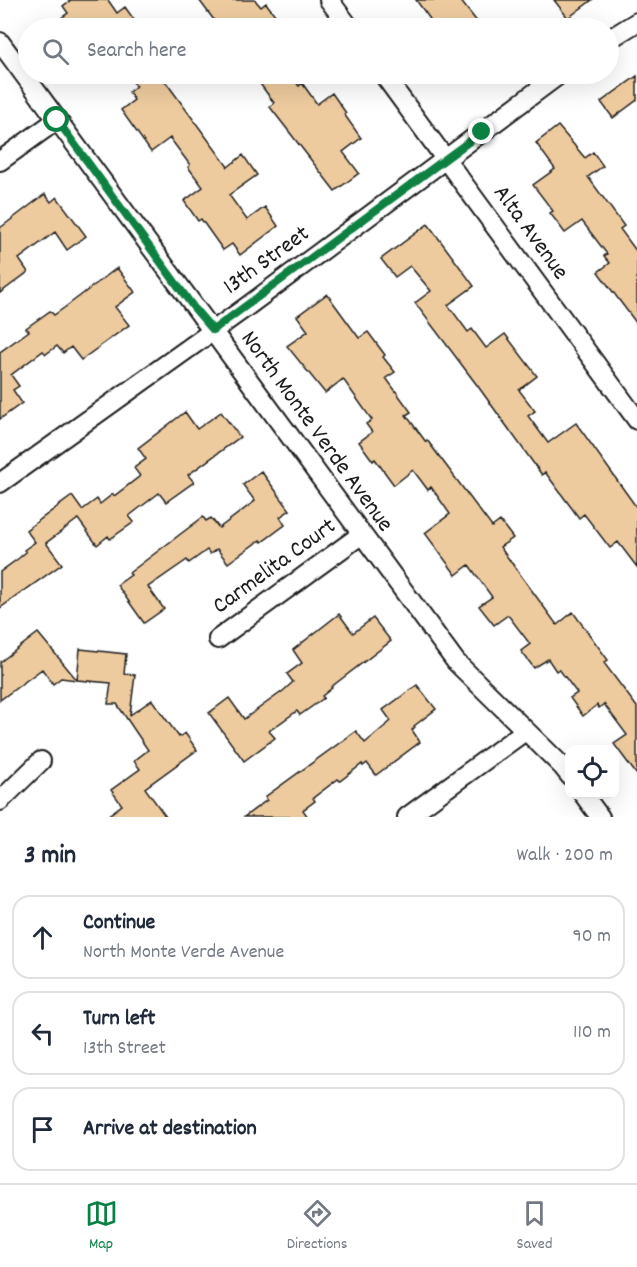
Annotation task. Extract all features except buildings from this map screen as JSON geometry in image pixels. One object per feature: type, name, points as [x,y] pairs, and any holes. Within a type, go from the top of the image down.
[{"type":"street","points":[[329,0],[342,18]]},
{"type":"street","points":[[619,34],[637,22]]},
{"type":"street","name":"North Monte Verde Avenue","points":[[0,42],[18,67]]},
{"type":"street","name":"North Monte Verde Avenue","points":[[31,84],[456,662],[565,770]]},
{"type":"street","name":"Alta Avenue","points":[[391,84],[637,420]]},
{"type":"street","name":"13th Street","points":[[0,483],[213,330],[547,84]]},
{"type":"street","points":[[0,161],[57,120]]},
{"type":"street","name":"Carmelita Court","points":[[218,639],[362,534]]},
{"type":"street","points":[[407,817],[525,731]]},
{"type":"street","points":[[0,801],[41,761]]},
{"type":"street","points":[[586,799],[600,817]]},
{"type":"route","points":[[57,120],[194,308],[213,330],[482,132]]}]
